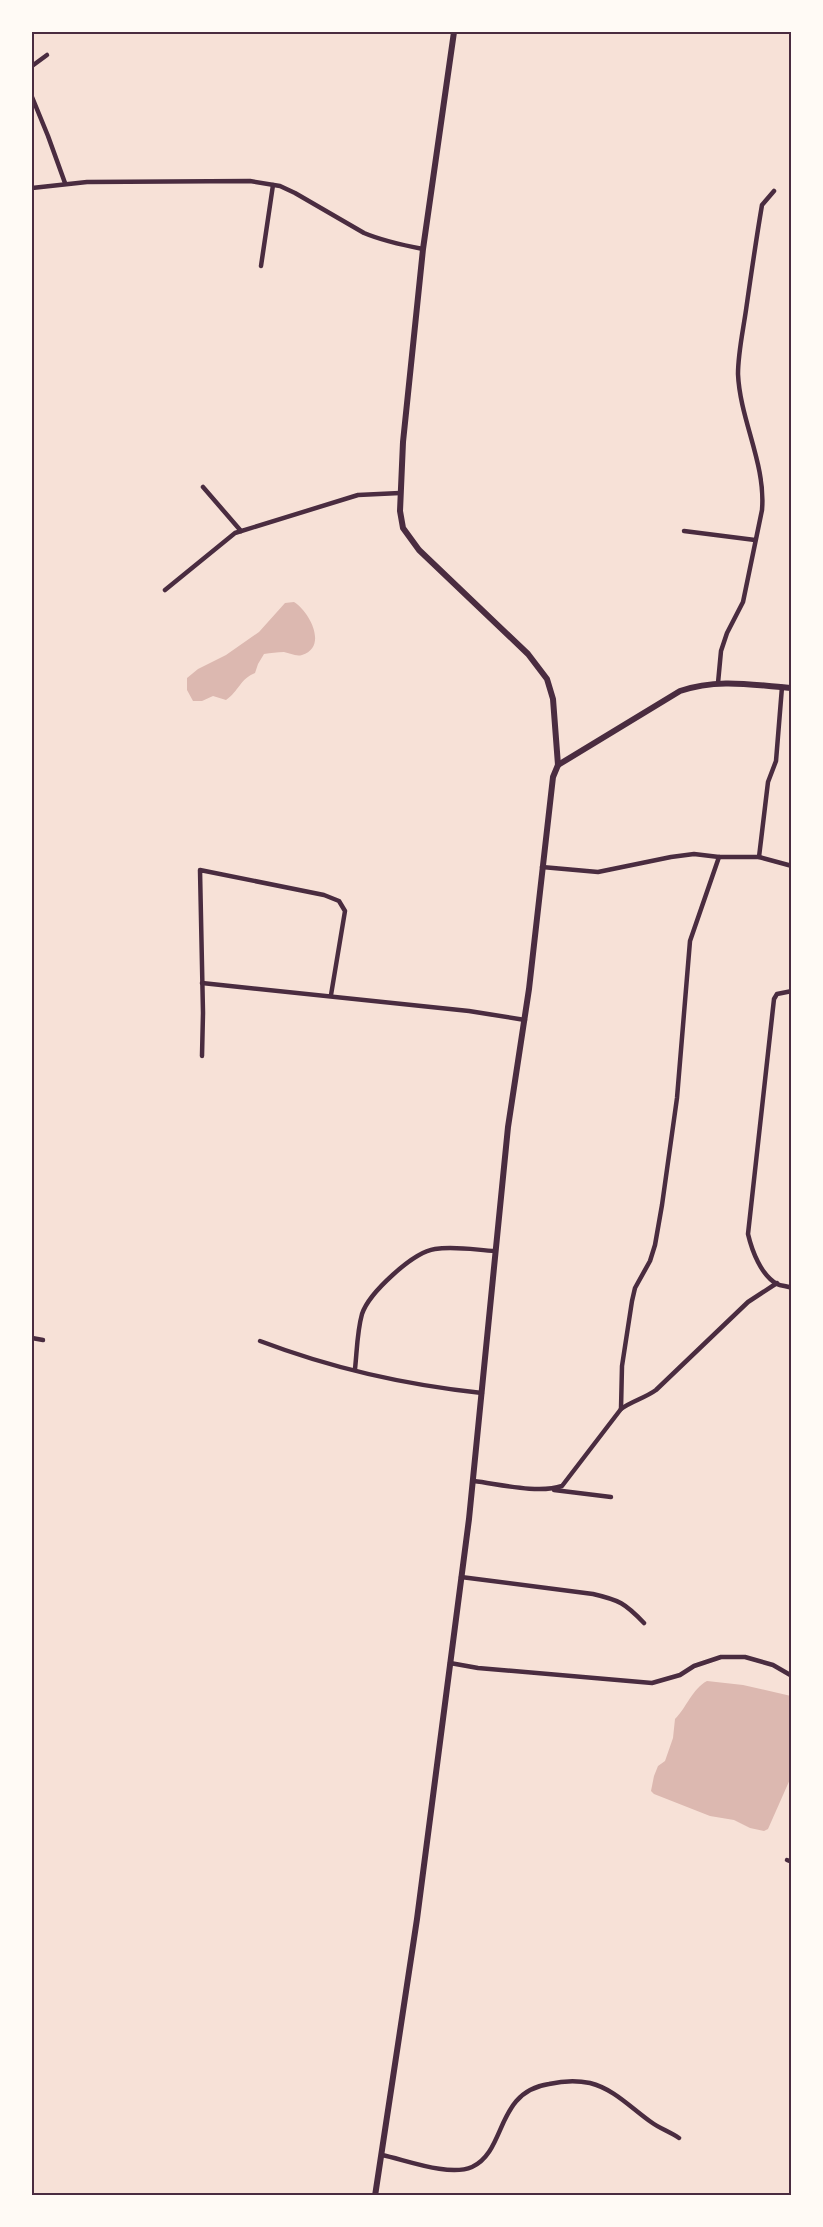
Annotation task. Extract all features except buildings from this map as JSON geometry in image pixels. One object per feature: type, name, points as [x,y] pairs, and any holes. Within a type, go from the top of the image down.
[{"type":"street","points":[[375,2196],[424,1872],[474,1481],[508,1127],[525,1020],[553,777],[558,765],[553,699],[547,679],[528,654],[419,549],[408,536],[401,518],[400,493],[423,249],[454,32]]},
{"type":"street","points":[[32,66],[47,55]]},
{"type":"street","points":[[32,97],[65,183]]},
{"type":"street","points":[[32,188],[65,183],[250,181],[273,185],[304,197],[364,233],[393,244],[423,249]]},
{"type":"street","points":[[261,266],[273,185]]},
{"type":"street","points":[[718,683],[721,651],[727,633],[743,603],[763,500],[738,375],[762,205],[774,191]]},
{"type":"street","points":[[203,487],[241,531]]},
{"type":"street","points":[[165,590],[235,533],[358,495],[400,493]]},
{"type":"street","points":[[684,531],[755,540]]},
{"type":"street","points":[[558,765],[680,691],[699,685],[718,683],[792,688]]},
{"type":"street","points":[[759,857],[768,782],[776,761],[782,687]]},
{"type":"street","points":[[542,867],[598,873],[694,854],[719,857],[759,857],[792,866]]},
{"type":"street","points":[[621,1408],[622,1366],[632,1301],[635,1288],[652,1253],[662,1205],[677,1098],[690,941],[719,857]]},
{"type":"street","points":[[202,1056],[200,870],[324,895],[339,901],[345,911],[331,995]]},
{"type":"street","points":[[202,983],[331,995],[525,1020]]},
{"type":"street","points":[[792,992],[777,994],[774,999],[749,1222],[751,1246],[758,1261],[777,1283],[792,1288]]},
{"type":"street","points":[[355,1369],[362,1316],[366,1304],[412,1260],[434,1249],[495,1251]]},
{"type":"street","points":[[552,1490],[569,1480],[621,1408],[635,1399],[647,1397],[656,1390],[748,1302],[777,1283]]},
{"type":"street","points":[[32,1338],[43,1340]]},
{"type":"street","points":[[260,1341],[296,1354],[404,1383],[483,1393]]},
{"type":"street","points":[[474,1481],[611,1497]]},
{"type":"street","points":[[461,1577],[593,1594],[627,1605],[644,1623]]},
{"type":"street","points":[[450,1663],[478,1668],[652,1683],[680,1675],[694,1666],[722,1657],[745,1657],[773,1665],[792,1676]]},
{"type":"street","points":[[382,2155],[445,2169],[470,2168],[482,2160],[520,2095],[538,2085],[561,2081],[591,2083],[628,2102],[651,2122],[679,2138]]},
{"type":"shaded area","points":[[294,602],[306,613],[314,629],[314,645],[310,651],[302,655],[284,652],[264,654],[255,673],[246,678],[226,700],[213,696],[202,701],[193,701],[187,690],[187,678],[259,632],[285,603]]},
{"type":"shaded area","points":[[707,1681],[743,1685],[791,1696],[791,1777],[768,1829],[764,1831],[750,1828],[734,1820],[710,1816],[651,1791],[658,1766],[665,1761],[673,1738],[675,1719],[697,1689]]}]
